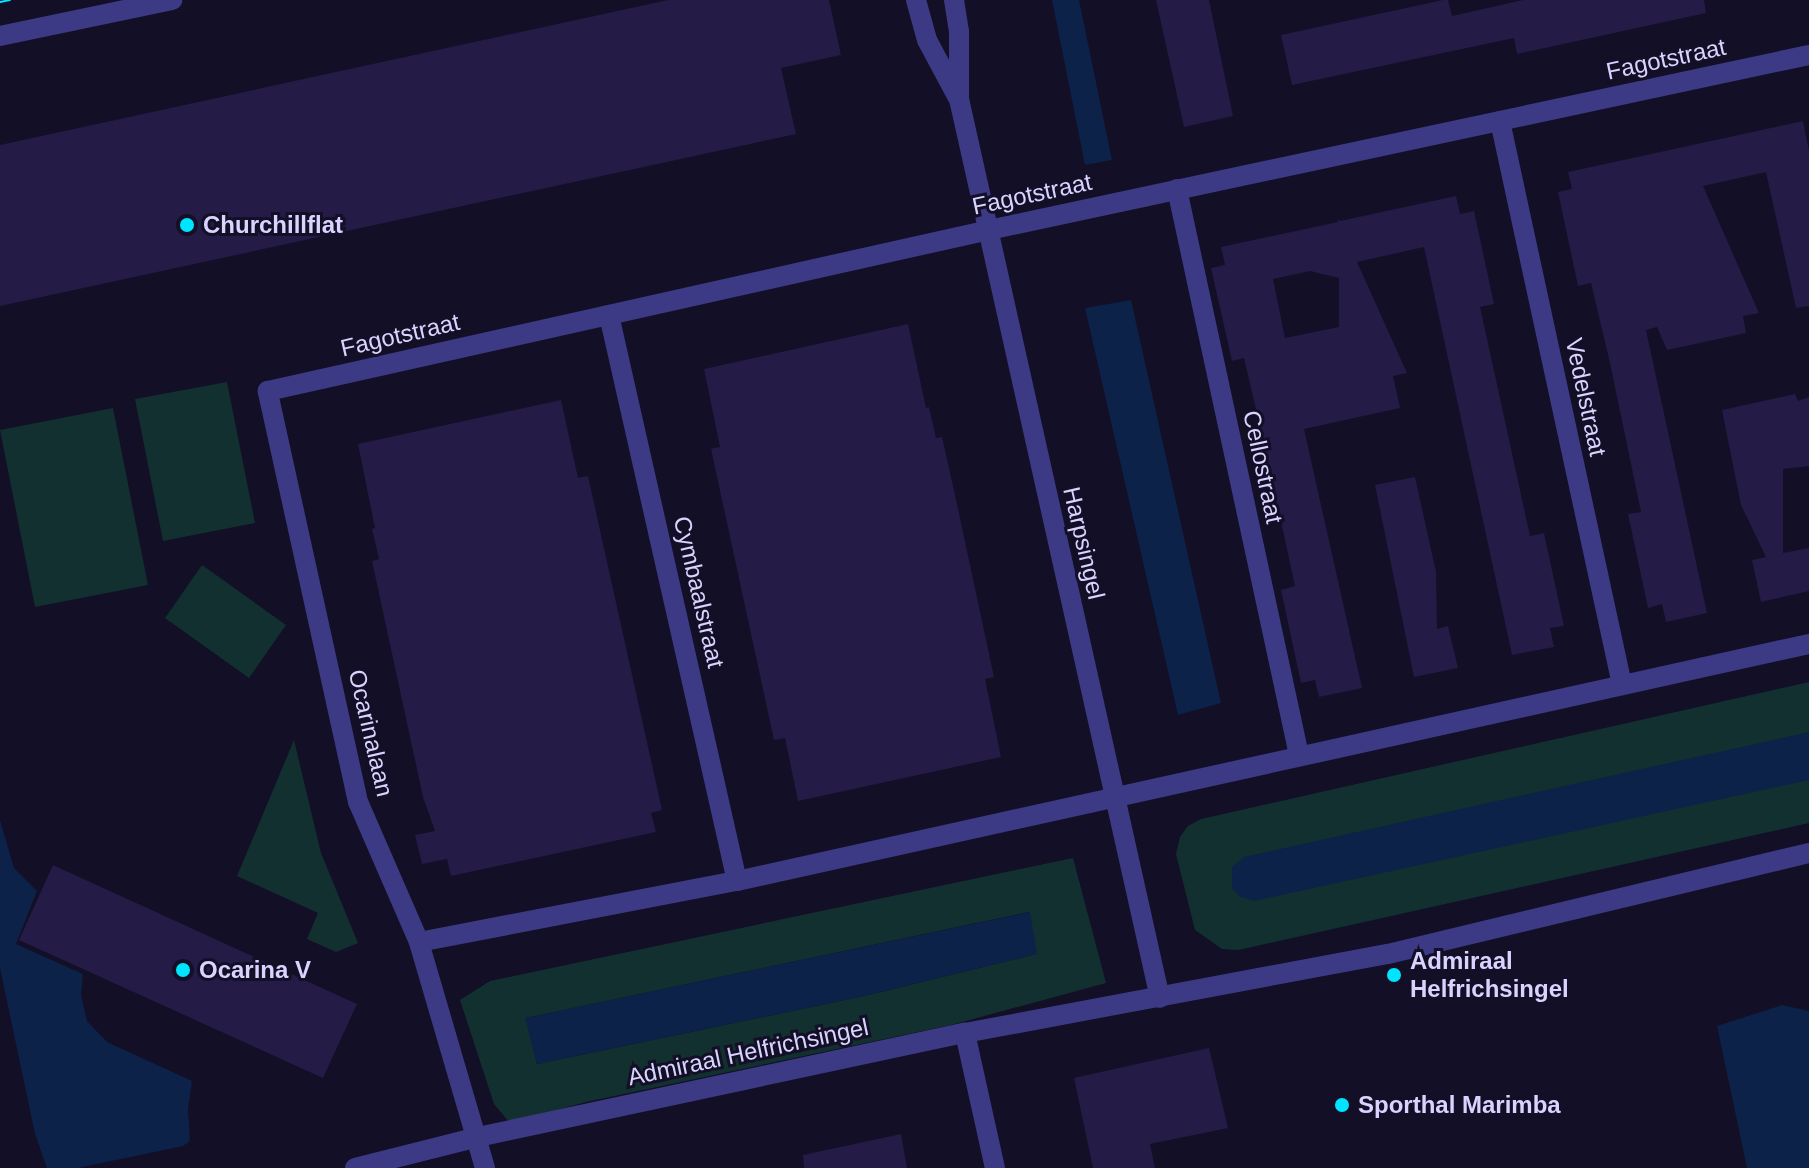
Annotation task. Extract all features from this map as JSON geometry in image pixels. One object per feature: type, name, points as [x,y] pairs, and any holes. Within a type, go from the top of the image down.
[{"type":"street","points":[[0,36],[172,0]]},
{"type":"street","name":"Harpsingel","points":[[916,0],[927,40],[959,99]]},
{"type":"street","name":"Harpsingel","points":[[954,0],[959,31],[959,99],[1160,998]]},
{"type":"street","name":"Fagotstraat","points":[[268,391],[1177,189],[1809,55]]},
{"type":"street","name":"Vedelstraat","points":[[1500,121],[1622,685]]},
{"type":"street","name":"Cellostraat","points":[[1177,189],[1299,755]]},
{"type":"street","name":"Cymbaalstraat","points":[[609,315],[737,881]]},
{"type":"street","name":"Ocarinalaan","points":[[268,391],[358,802],[419,942],[485,1168]]},
{"type":"street","points":[[419,942],[737,881],[1116,794],[1809,644]]},
{"type":"street","name":"Admiraal Helfrichsingel","points":[[355,1168],[478,1137],[965,1033],[1388,954],[1809,853]]},
{"type":"street","points":[[965,1033],[995,1168]]},
{"type":"green space","points":[[227,382],[255,523],[163,541],[135,399]]},
{"type":"green space","points":[[113,408],[148,585],[35,607],[0,430]]},
{"type":"green space","points":[[202,565],[286,625],[249,678],[165,618]]},
{"type":"green space","points":[[1809,682],[1809,823],[1238,950],[1222,949],[1195,930],[1176,854],[1180,837],[1188,826],[1201,819]]},
{"type":"green space","points":[[294,740],[321,853],[358,943],[336,952],[307,939],[318,913],[237,876]]},
{"type":"green space","points":[[1073,858],[1106,983],[951,1025],[586,1102],[510,1123],[494,1104],[460,1000],[490,981]],"holes":[[[1029,912],[1036,954],[864,996],[537,1064],[526,1018]]]},
{"type":"water","points":[[1052,0],[1079,0],[1112,160],[1085,165]]},
{"type":"water","points":[[1131,300],[1221,703],[1178,715],[1085,308]]},
{"type":"water","points":[[1809,732],[1809,780],[1254,901],[1241,897],[1232,889],[1232,867],[1244,857]]},
{"type":"water","points":[[0,820],[14,868],[37,891],[16,944],[83,974],[81,995],[87,1021],[107,1042],[192,1081],[188,1109],[190,1141],[183,1146],[78,1168],[47,1168],[35,1134],[0,968]]},
{"type":"water","points":[[1030,912],[1037,954],[864,996],[537,1064],[525,1018]]},
{"type":"water","points":[[1782,1005],[1809,1011],[1809,1168],[1747,1168],[1717,1026]]},
{"type":"building","name":"Churchillflat","points":[[668,0],[829,0],[841,55],[781,68],[796,134],[0,306],[0,145]]},
{"type":"building","points":[[1156,0],[1209,0],[1233,116],[1184,127]]},
{"type":"building","points":[[1448,0],[1452,16],[1523,0],[1704,0],[1706,13],[1517,54],[1514,38],[1292,85],[1281,35]]},
{"type":"building","points":[[1803,121],[1809,151],[1809,306],[1796,308],[1766,172],[1703,186],[1759,313],[1743,316],[1746,333],[1667,350],[1657,327],[1646,330],[1707,613],[1666,622],[1662,604],[1648,608],[1628,514],[1641,512],[1610,363],[1591,283],[1578,286],[1558,192],[1572,189],[1568,172]]},
{"type":"building","points":[[1456,196],[1460,214],[1474,211],[1494,304],[1480,307],[1530,536],[1544,533],[1564,626],[1550,628],[1554,647],[1512,655],[1424,247],[1357,262],[1407,373],[1393,376],[1400,408],[1304,429],[1362,688],[1319,697],[1315,680],[1301,683],[1281,590],[1295,586],[1244,358],[1232,361],[1211,268],[1225,265],[1221,247]],"holes":[[[1310,271],[1339,278],[1339,327],[1285,338],[1273,279]]]},
{"type":"building","points":[[908,324],[926,408],[929,407],[936,438],[942,437],[957,504],[994,677],[985,679],[1001,757],[798,801],[785,738],[774,740],[711,449],[720,447],[704,369]]},
{"type":"building","points":[[1795,394],[1798,401],[1809,397],[1809,466],[1783,469],[1783,553],[1809,548],[1809,591],[1761,602],[1752,560],[1766,557],[1741,505],[1722,410]]},
{"type":"building","points":[[561,400],[578,478],[588,476],[662,810],[651,813],[656,832],[451,876],[447,859],[422,864],[415,835],[435,831],[423,797],[372,561],[379,559],[358,444]]},
{"type":"building","points":[[1415,477],[1436,572],[1437,629],[1448,626],[1458,668],[1414,677],[1375,485]]},
{"type":"building","name":"Ocarina V","points":[[53,865],[357,1004],[323,1078],[19,940]]},
{"type":"building","points":[[1209,1048],[1228,1128],[1150,1144],[1155,1168],[1093,1168],[1074,1078]]},
{"type":"building","points":[[901,1134],[907,1168],[804,1168],[803,1155]]},
{"type":"tram line","points":[[0,2],[10,0]]},
{"type":"place","name":"Churchillflat","points":[[187,225]]},
{"type":"place","name":"Ocarina V","points":[[183,970]]},
{"type":"place","name":"Admiraal Helfrichsingel","points":[[1394,975]]},
{"type":"place","name":"Sporthal Marimba","points":[[1342,1105]]}]
